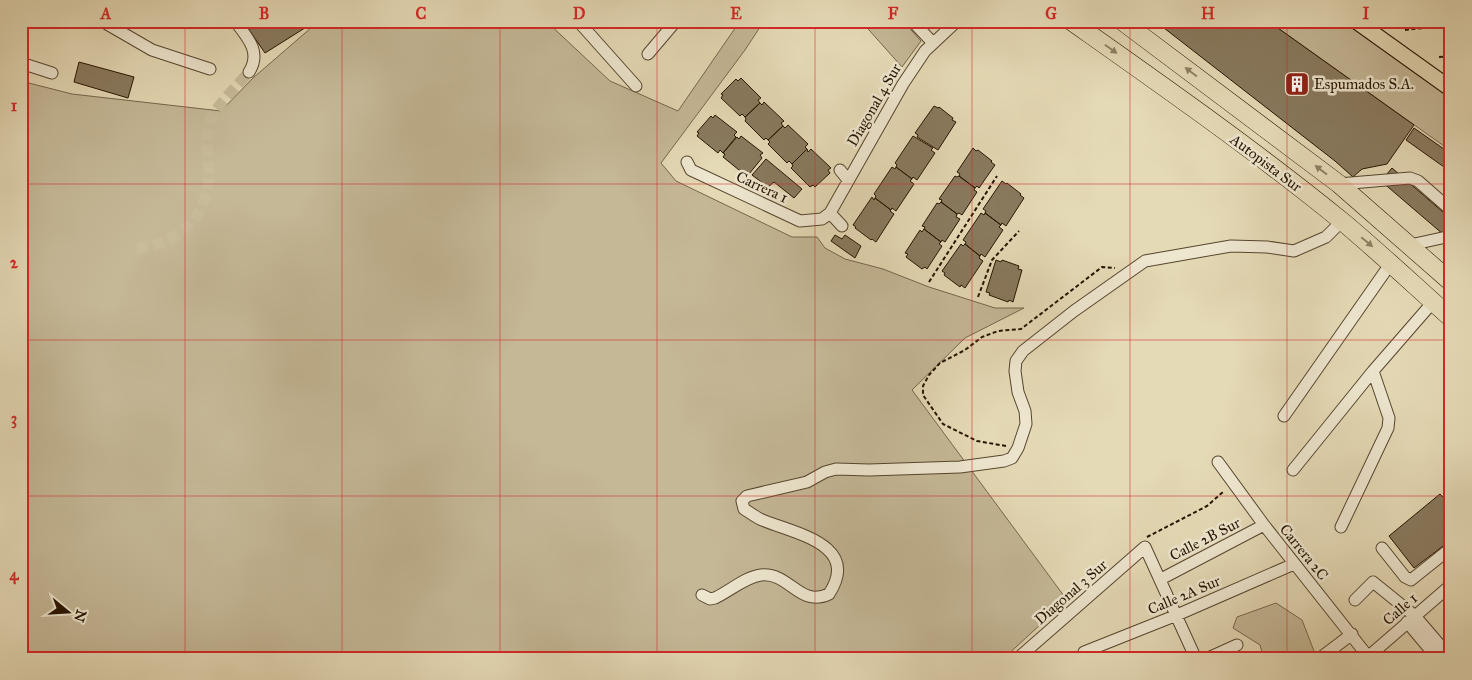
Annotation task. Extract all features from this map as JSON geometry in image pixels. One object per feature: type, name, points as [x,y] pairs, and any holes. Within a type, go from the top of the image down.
[{"type":"highway","name":"Autopista Sur","points":[[1071,21],[1275,168],[1391,263],[1451,318]]},
{"type":"highway","name":"Autopista Sur","points":[[1122,21],[1339,184],[1451,282]]},
{"type":"main road","points":[[1356,21],[1451,89]]},
{"type":"street","points":[[106,21],[107,24],[152,50],[210,69]]},
{"type":"street","points":[[235,21],[253,46],[255,58],[249,72]]},
{"type":"street","points":[[578,21],[636,86]]},
{"type":"street","points":[[587,30],[596,21]]},
{"type":"street","points":[[648,54],[676,21]]},
{"type":"street","points":[[916,25],[933,43]]},
{"type":"street","name":"Diagonal 4 Sur","points":[[830,213],[848,180],[872,128],[925,51],[956,27]]},
{"type":"street","points":[[21,63],[52,73]]},
{"type":"street","name":"Carrera 1","points":[[687,162],[691,170],[800,222],[822,219],[830,213]]},
{"type":"street","points":[[840,170],[848,180]]},
{"type":"street","points":[[1339,184],[1410,178],[1418,181],[1451,210]]},
{"type":"street","points":[[830,213],[842,226]]},
{"type":"street","points":[[702,595],[710,599],[716,598],[751,578],[760,576],[778,577],[805,595],[814,598],[829,594],[834,583],[837,566],[829,551],[814,538],[758,518],[744,509],[742,501],[747,496],[807,482],[825,472],[836,469],[869,470],[960,466],[1004,461],[1012,458],[1018,448],[1026,424],[1025,411],[1018,392],[1016,361],[1023,351],[1067,316],[1145,261],[1231,246],[1267,247],[1294,251],[1326,237],[1342,222]]},
{"type":"street","points":[[1410,245],[1451,236]]},
{"type":"street","points":[[1284,416],[1391,263]]},
{"type":"street","points":[[1293,470],[1373,371],[1433,302]]},
{"type":"street","points":[[1341,527],[1388,428],[1389,418],[1373,371]]},
{"type":"street","name":"Carrera 2C","points":[[1218,462],[1294,564],[1370,657]]},
{"type":"street","name":"Calle 2B Sur","points":[[1160,579],[1264,525]]},
{"type":"street","points":[[1145,547],[1196,659]]},
{"type":"street","name":"Diagonal 3 Sur","points":[[1024,656],[1145,547]]},
{"type":"street","points":[[1382,548],[1405,577],[1411,580],[1451,548]]},
{"type":"street","name":"Calle 2A Sur","points":[[1084,652],[1177,615],[1294,564]]},
{"type":"street","points":[[1355,600],[1373,582],[1451,658]]},
{"type":"street","name":"Calle 1","points":[[1370,657],[1451,585]]},
{"type":"street","points":[[1411,619],[1438,659]]},
{"type":"street","points":[[1319,659],[1352,634]]},
{"type":"street","points":[[1206,659],[1237,645]]},
{"type":"path","points":[[1405,30],[1451,25]]},
{"type":"path","points":[[1440,57],[1451,56]]},
{"type":"path","points":[[929,282],[997,176]]},
{"type":"path","points":[[978,297],[992,260],[1020,231]]},
{"type":"path","points":[[1018,448],[977,441],[943,424],[923,395],[923,386],[929,375],[940,363],[965,350],[982,337],[998,331],[1021,328],[1102,267],[1134,269]]},
{"type":"path","points":[[1145,547],[1147,537],[1207,506],[1222,492],[1235,484]]},
{"type":"shaded area","points":[[319,21],[546,21],[610,81],[678,111],[740,21],[764,21],[745,50],[661,163],[676,181],[792,237],[817,237],[825,248],[845,259],[883,269],[929,287],[995,308],[1024,308],[965,338],[912,390],[1067,600],[1003,659],[21,659],[21,81],[72,94],[221,111],[253,78]]},
{"type":"shaded area","points":[[861,21],[903,21],[921,41],[902,67]]},
{"type":"shaded area","points":[[1268,21],[1343,21],[1451,98],[1451,151]]},
{"type":"shaded area","points":[[1276,603],[1302,620],[1314,651],[1311,659],[1264,659],[1260,645],[1233,628],[1237,617]]},
{"type":"building","points":[[243,21],[316,21],[265,53]]},
{"type":"building","name":"Espumados S.A.","points":[[1155,21],[1268,21],[1414,125],[1387,164],[1362,169],[1353,177]]},
{"type":"building","points":[[79,62],[134,77],[128,98],[74,82]]},
{"type":"building","points":[[741,78],[761,98],[758,100],[760,103],[745,117],[742,114],[740,116],[721,98],[723,95],[721,94],[736,79],[738,81]]},
{"type":"building","points":[[764,102],[784,121],[781,123],[783,126],[768,140],[766,138],[764,140],[745,121],[745,117],[760,103],[762,105]]},
{"type":"building","points":[[934,106],[939,107],[956,122],[938,150],[917,137],[918,135],[915,133]]},
{"type":"building","points":[[715,115],[737,132],[734,135],[736,137],[723,153],[720,150],[718,153],[697,136],[699,133],[697,132],[711,116],[713,118]]},
{"type":"building","points":[[788,125],[808,144],[805,147],[807,149],[792,164],[789,161],[787,163],[768,144],[770,142],[768,140],[783,126],[785,128]]},
{"type":"building","points":[[1414,128],[1451,154],[1451,172],[1406,140]]},
{"type":"building","points":[[741,136],[763,153],[760,155],[762,158],[749,174],[746,171],[744,174],[723,157],[725,154],[723,153],[737,137],[739,139]]},
{"type":"building","points":[[913,136],[933,148],[931,150],[935,153],[917,180],[913,177],[912,179],[896,167],[895,163]]},
{"type":"building","points":[[973,148],[995,165],[979,188],[977,186],[975,188],[959,176],[960,174],[957,172]]},
{"type":"building","points":[[807,149],[808,152],[811,149],[831,168],[828,170],[830,173],[815,187],[813,185],[810,187],[791,168],[792,164]]},
{"type":"building","points":[[766,159],[802,189],[794,198],[774,182],[768,187],[752,175]]},
{"type":"building","points":[[892,167],[895,169],[896,167],[912,179],[910,181],[914,184],[896,211],[892,208],[891,210],[875,198],[874,194]]},
{"type":"building","points":[[1392,168],[1451,219],[1451,241],[1381,181]]},
{"type":"building","points":[[955,176],[959,176],[975,188],[974,190],[977,192],[962,215],[957,214],[939,199]]},
{"type":"building","points":[[1002,181],[1024,198],[1006,226],[1002,223],[1001,225],[985,213],[986,211],[983,209]]},
{"type":"building","points":[[872,197],[894,214],[876,242],[853,225]]},
{"type":"building","points":[[941,202],[957,214],[956,217],[960,219],[945,242],[942,240],[941,242],[922,226],[937,203]]},
{"type":"building","points":[[981,213],[984,215],[985,213],[1001,225],[999,227],[1003,230],[985,257],[981,254],[980,256],[965,244],[966,242],[963,240]]},
{"type":"building","points":[[924,229],[941,242],[939,244],[942,246],[927,269],[925,267],[922,269],[906,257],[908,254],[905,253],[920,230],[922,232]]},
{"type":"building","points":[[835,235],[842,239],[845,235],[861,246],[855,258],[831,241]]},
{"type":"building","points":[[961,244],[963,246],[965,244],[980,256],[979,258],[983,261],[965,288],[961,285],[960,287],[944,275],[945,273],[942,271]]},
{"type":"building","points":[[996,260],[1001,262],[1002,260],[1019,266],[1018,269],[1022,270],[1013,302],[989,295],[990,293],[986,292]]},
{"type":"building","points":[[1440,494],[1451,505],[1451,540],[1414,568],[1389,536]]},
{"type":"tunnel","points":[[137,248],[152,246],[178,235],[197,215],[207,189],[209,173],[207,136],[211,117],[249,72]]},
{"type":"place","name":"Espumados S.A.","points":[[1297,84]]}]
